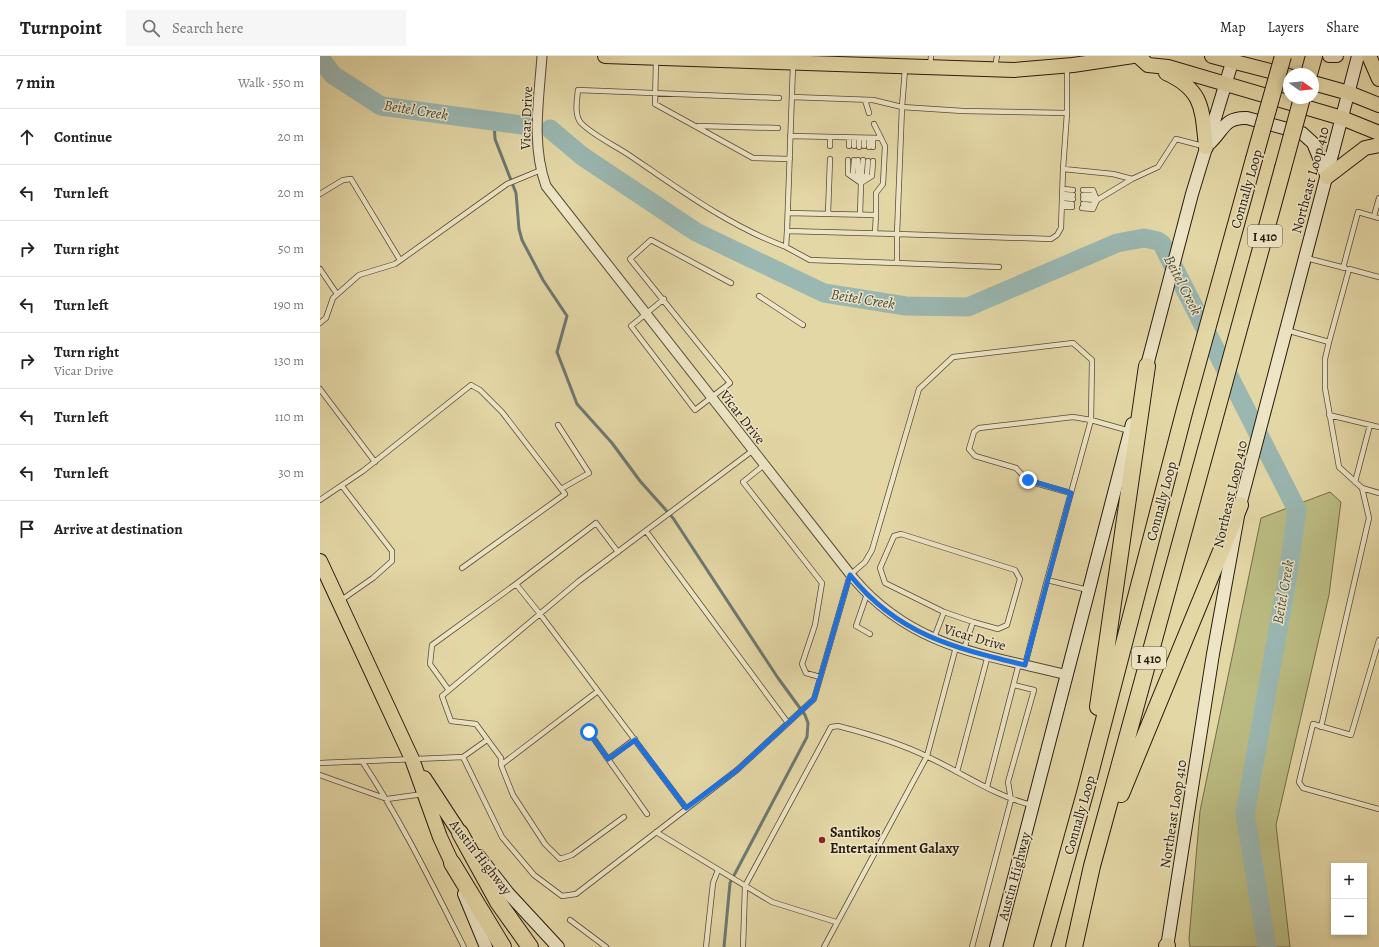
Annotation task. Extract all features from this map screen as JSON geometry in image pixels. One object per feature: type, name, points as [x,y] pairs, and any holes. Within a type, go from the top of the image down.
[{"type":"highway","name":"Connally Loop","points":[[1041,947],[1085,793],[1185,409],[1283,56]]},
{"type":"highway","points":[[1311,68],[1314,56]]},
{"type":"highway","name":"Connally Loop","points":[[1074,947],[1092,866],[1300,104]]},
{"type":"highway","points":[[1085,793],[1147,366]]},
{"type":"highway","points":[[1092,866],[1240,505]]},
{"type":"highway","points":[[460,833],[498,902],[530,947]]},
{"type":"highway","points":[[452,863],[503,947]]},
{"type":"main road","points":[[605,56],[656,59],[744,59],[793,63],[906,67],[930,62],[996,63],[1014,70],[1067,66],[1133,56]]},
{"type":"main road","points":[[1212,56],[1233,59],[1283,74]]},
{"type":"main road","points":[[1329,56],[1337,56]]},
{"type":"main road","name":"Northeast Loop 410","points":[[1167,947],[1213,654],[1240,505],[1358,56]]},
{"type":"main road","points":[[1369,56],[1379,79]]},
{"type":"main road","points":[[1033,805],[1192,194],[1233,59]]},
{"type":"main road","points":[[1143,60],[1342,118],[1379,133]]},
{"type":"main road","points":[[1143,60],[1183,81],[1201,105],[1206,147]]},
{"type":"main road","points":[[1319,85],[1349,93],[1379,105]]},
{"type":"main road","points":[[1206,147],[1228,121],[1234,118],[1246,118],[1302,134],[1313,143],[1327,177],[1364,148],[1379,145]]},
{"type":"main road","name":"Austin Highway","points":[[322,569],[339,602],[412,759],[440,837],[486,947]]},
{"type":"main road","name":"Austin Highway","points":[[412,759],[460,833],[508,893],[558,947]]},
{"type":"main road","name":"Austin Highway","points":[[996,947],[1033,805]]},
{"type":"street","name":"Vicar Drive","points":[[542,56],[537,137],[540,170],[546,186],[555,200],[850,575],[867,594],[903,623],[934,639],[960,648],[1067,675]]},
{"type":"lane","points":[[656,59],[655,104],[753,158],[790,159]]},
{"type":"lane","points":[[786,247],[793,63]]},
{"type":"lane","points":[[787,231],[1051,239],[1057,235],[1061,228],[1067,113],[1067,66]]},
{"type":"lane","points":[[897,264],[902,107],[906,67]]},
{"type":"lane","points":[[779,98],[578,90],[578,115],[581,122],[586,127],[695,199],[747,230],[786,247],[810,260],[999,267]]},
{"type":"lane","points":[[792,97],[865,100],[902,107],[963,111],[1067,113]]},
{"type":"lane","points":[[865,100],[869,113]]},
{"type":"lane","points":[[874,124],[885,146],[883,184],[876,193],[875,233]]},
{"type":"lane","points":[[697,126],[778,128]]},
{"type":"lane","points":[[790,136],[881,138]]},
{"type":"lane","points":[[830,137],[830,146]]},
{"type":"lane","points":[[848,146],[862,138]]},
{"type":"lane","points":[[862,138],[864,147]]},
{"type":"lane","points":[[862,138],[864,147]]},
{"type":"lane","points":[[862,138],[864,147]]},
{"type":"lane","points":[[1083,199],[1097,200],[1132,179],[1158,167],[1176,140],[1194,142],[1206,147]]},
{"type":"lane","points":[[828,214],[830,159]]},
{"type":"lane","points":[[848,160],[848,174],[861,182]]},
{"type":"lane","points":[[860,215],[863,160]]},
{"type":"lane","points":[[861,182],[872,176],[863,160]]},
{"type":"lane","points":[[861,182],[853,174],[863,160]]},
{"type":"lane","points":[[1063,169],[1113,174],[1132,179]]},
{"type":"lane","points":[[320,324],[326,318],[333,298],[359,275],[395,264],[507,184],[540,170]]},
{"type":"lane","points":[[320,194],[343,180],[351,179],[400,260]]},
{"type":"lane","points":[[1093,190],[1097,200],[1093,209],[1083,199],[1093,190]]},
{"type":"lane","points":[[1062,198],[1073,199],[1062,198]]},
{"type":"lane","points":[[1343,268],[1358,212],[1377,217],[1379,198]]},
{"type":"lane","points":[[788,213],[876,215]]},
{"type":"lane","points":[[664,300],[631,326],[695,410],[730,383],[664,300],[630,259],[651,240],[731,283]]},
{"type":"lane","points":[[1305,258],[1379,277]]},
{"type":"lane","points":[[320,268],[337,294]]},
{"type":"lane","points":[[1349,269],[1324,359],[1325,388],[1339,467],[1362,488],[1379,493]]},
{"type":"lane","points":[[759,296],[803,325]]},
{"type":"lane","points":[[1286,330],[1329,342]]},
{"type":"lane","points":[[463,757],[502,837],[534,874],[562,896],[576,894],[737,770],[814,699],[850,575],[865,562],[872,550],[919,389],[953,357],[1073,343],[1092,360],[1091,420],[1047,580],[1022,664],[1014,685],[987,787]]},
{"type":"lane","points":[[320,500],[375,462],[471,385],[480,390],[502,412],[565,494],[462,568]]},
{"type":"lane","points":[[320,389],[375,462]]},
{"type":"lane","points":[[1329,415],[1379,428]]},
{"type":"lane","points":[[1071,493],[1028,480],[1016,468],[976,456],[969,449],[974,432],[979,428],[1073,417],[1091,420],[1130,431]]},
{"type":"lane","points":[[558,425],[589,473],[562,489]]},
{"type":"lane","points":[[1355,482],[1370,425]]},
{"type":"lane","points":[[624,817],[572,855],[560,859],[545,844],[513,795],[501,765],[501,758],[476,724],[450,721],[442,696],[448,689],[618,552],[752,451]]},
{"type":"lane","points":[[764,465],[743,482],[822,583],[815,625],[802,664],[806,673],[820,677]]},
{"type":"lane","points":[[339,602],[373,578],[392,561],[392,551],[342,486]]},
{"type":"lane","points":[[1321,727],[1369,518],[1362,488]]},
{"type":"lane","points":[[448,689],[430,664],[432,645],[596,523],[618,552]]},
{"type":"lane","points":[[646,531],[788,722]]},
{"type":"lane","points":[[901,534],[1015,570],[1020,579],[1006,625],[998,629],[973,622],[944,612],[885,583],[880,568],[894,536],[901,534]]},
{"type":"lane","points":[[1047,580],[1089,590]]},
{"type":"lane","points":[[516,584],[686,808]]},
{"type":"lane","points":[[867,594],[856,626],[870,634]]},
{"type":"lane","points":[[934,639],[944,612]]},
{"type":"lane","points":[[824,947],[836,922],[927,756],[960,648],[973,622]]},
{"type":"lane","points":[[1379,640],[1351,735],[1313,724],[1299,782],[1303,788],[1379,809]]},
{"type":"lane","points":[[957,772],[988,655]]},
{"type":"lane","points":[[972,947],[1011,800],[1008,782],[1034,690],[1014,685]]},
{"type":"lane","points":[[501,765],[598,691]]},
{"type":"lane","points":[[743,947],[745,886],[831,727],[838,726],[887,740],[927,756],[1011,800],[1033,805]]},
{"type":"lane","points":[[589,732],[647,814]]},
{"type":"lane","points":[[320,763],[463,757],[487,740]]},
{"type":"lane","points":[[608,759],[635,740]]},
{"type":"lane","points":[[362,761],[387,799],[415,850],[464,947]]},
{"type":"lane","points":[[320,775],[387,799],[424,794]]},
{"type":"lane","points":[[656,832],[772,902],[836,922]]},
{"type":"lane","points":[[706,947],[713,883],[718,870]]},
{"type":"lane","points":[[570,920],[606,947]]},
{"type":"green space","points":[[1330,492],[1341,502],[1329,595],[1276,825],[1290,947],[1190,947],[1189,939],[1200,811],[1261,518]]},
{"type":"waterway","name":"Beitel Creek","points":[[320,58],[333,75],[381,106],[529,126]]},
{"type":"waterway","points":[[494,120],[495,139],[516,193],[519,229],[522,240],[543,280],[567,316],[557,352],[577,404],[612,443],[640,481],[673,518],[778,678],[805,715],[808,723],[807,737],[730,883],[724,947]]},
{"type":"waterway","name":"Beitel Creek","points":[[550,129],[582,156],[696,232],[824,293],[906,306],[968,307],[1117,243],[1144,238],[1158,241],[1162,244],[1297,510],[1288,574],[1245,814],[1267,947]]},
{"type":"place","name":"Santikos Entertainment Galaxy","points":[[822,840]]},
{"type":"route","points":[[589,732],[608,759],[635,740],[686,808],[737,770],[814,699],[850,575],[883,609],[921,634],[940,642],[1025,665],[1071,493],[1028,480]]}]
